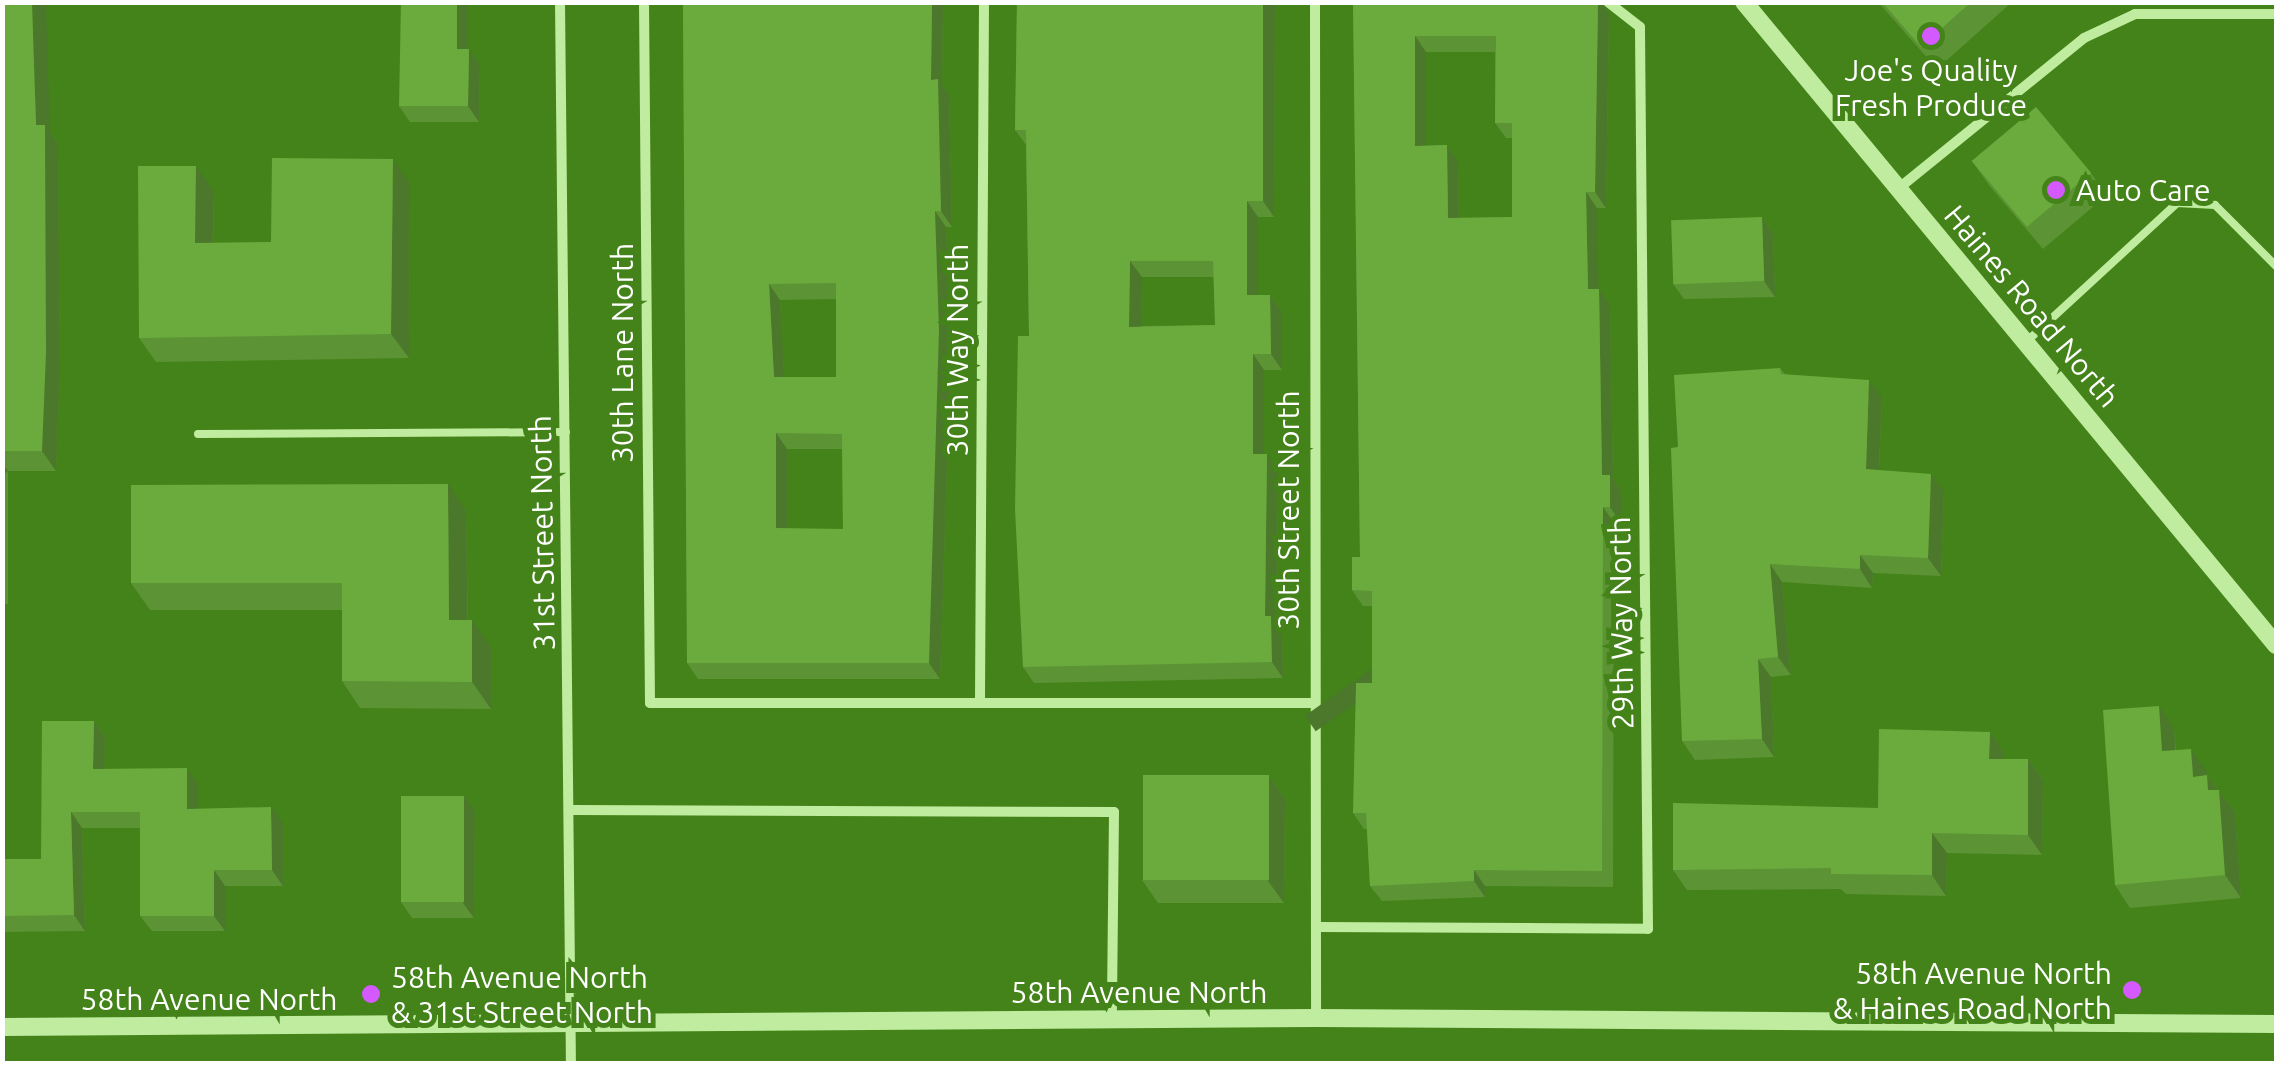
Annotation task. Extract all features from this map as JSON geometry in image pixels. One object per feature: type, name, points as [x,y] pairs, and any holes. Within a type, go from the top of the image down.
[{"type":"street","name":"31st Street North","points":[[560,2],[571,1064]]},
{"type":"street","name":"30th Lane North","points":[[644,2],[650,703],[980,698]]},
{"type":"street","name":"30th Way North","points":[[980,698],[984,2]]},
{"type":"street","name":"30th Street North","points":[[1315,2],[1312,703],[1319,927],[1316,1018]]},
{"type":"street","name":"29th Way North","points":[[1319,927],[1648,929],[1640,28],[1608,2]]},
{"type":"street","name":"Haines Road North","points":[[1744,2],[2276,645]]},
{"type":"street","points":[[1899,188],[2084,38],[2135,8],[2276,14]]},
{"type":"street","points":[[980,698],[1312,703]]},
{"type":"street","points":[[570,810],[1114,812],[1112,1020]]},
{"type":"street","name":"58th Avenue North","points":[[2,1027],[1316,1018],[2276,1024]]},
{"type":"lane","points":[[2026,342],[2177,203],[2215,206],[2276,266]]},
{"type":"lane","points":[[198,434],[566,432]]},
{"type":"building","points":[[2,2],[32,2],[36,125],[45,125],[46,353],[42,451],[2,451]]},
{"type":"building","points":[[401,2],[457,2],[457,49],[469,49],[468,106],[399,106]]},
{"type":"building","points":[[683,2],[932,2],[931,80],[938,79],[941,211],[935,211],[939,330],[929,663],[687,663]],"holes":[[[836,283],[836,377],[774,377],[769,284]],[[776,433],[842,434],[843,529],[776,528]]]},
{"type":"building","points":[[1017,2],[1263,2],[1263,201],[1247,201],[1247,295],[1270,295],[1271,354],[1253,354],[1253,454],[1267,454],[1265,616],[1271,616],[1272,662],[1023,667],[1015,509],[1018,336],[1029,336],[1026,130],[1015,130]],"holes":[[[1130,261],[1213,261],[1215,325],[1129,327]]]},
{"type":"building","points":[[1353,2],[1598,2],[1595,192],[1586,192],[1588,289],[1599,289],[1602,475],[1610,475],[1610,507],[1603,507],[1602,871],[1474,870],[1474,881],[1370,886],[1366,813],[1353,813],[1356,683],[1372,683],[1372,591],[1352,590],[1352,557],[1360,557]],"holes":[[[1415,36],[1496,36],[1495,123],[1512,123],[1512,217],[1448,218],[1447,145],[1415,146]]]},
{"type":"building","points":[[1882,2],[1971,2],[1921,47]]},
{"type":"building","points":[[2036,107],[2091,173],[2027,227],[1972,161]]},
{"type":"building","points":[[272,158],[393,159],[391,334],[139,338],[138,166],[196,166],[195,243],[271,242]]},
{"type":"building","points":[[1762,217],[1764,281],[1673,284],[1671,220]]},
{"type":"building","points":[[1780,368],[1781,374],[1869,380],[1866,469],[1931,474],[1928,558],[1860,555],[1860,569],[1770,564],[1778,657],[1758,659],[1762,739],[1682,741],[1671,448],[1678,447],[1674,375]]},
{"type":"building","points":[[448,484],[449,620],[472,620],[472,682],[342,681],[342,583],[131,583],[131,485]]},
{"type":"building","points":[[2159,706],[2162,751],[2191,749],[2193,777],[2207,775],[2208,790],[2219,790],[2225,875],[2115,885],[2103,710]]},
{"type":"building","points":[[42,721],[94,721],[93,769],[187,768],[187,809],[271,807],[272,870],[214,870],[214,916],[140,916],[140,812],[71,812],[74,915],[2,916],[2,859],[41,859]]},
{"type":"building","points":[[1879,729],[1990,732],[1989,759],[2028,759],[2028,835],[1932,833],[1932,875],[1831,874],[1831,868],[1673,870],[1673,803],[1878,808]]},
{"type":"building","points":[[1143,775],[1269,775],[1269,880],[1143,880]]},
{"type":"building","points":[[401,796],[464,796],[464,902],[401,902]]},
{"type":"place","name":"Joe's Quality Fresh Produce","points":[[1931,36]]},
{"type":"place","name":"Auto Care","points":[[2056,190]]},
{"type":"place","name":"58th Avenue North & Haines Road North","points":[[2132,990]]},
{"type":"place","name":"58th Avenue North & 31st Street North","points":[[371,994]]}]
